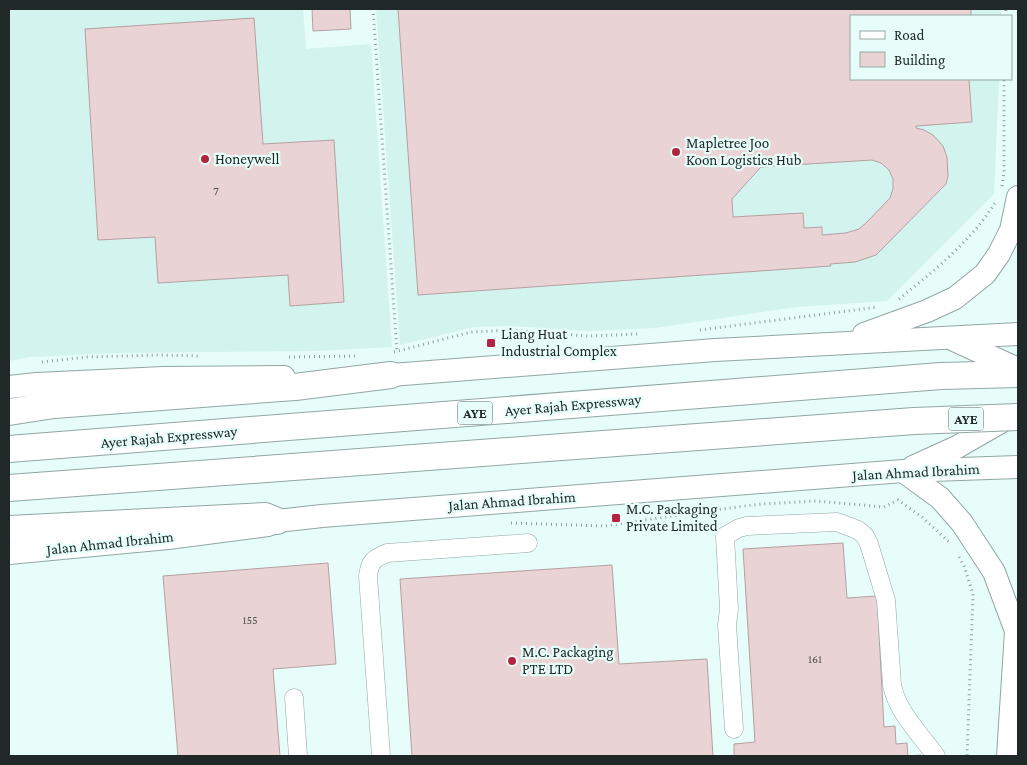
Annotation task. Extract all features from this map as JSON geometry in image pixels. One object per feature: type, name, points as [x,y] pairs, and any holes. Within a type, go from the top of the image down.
[{"type":"highway","points":[[9,412],[54,405],[295,388],[392,360]]},
{"type":"highway","name":"Ayer Rajah Expressway","points":[[9,449],[942,376],[1018,374]]},
{"type":"highway","name":"AYE","points":[[9,488],[914,421],[1018,417]]},
{"type":"highway","points":[[9,529],[265,516],[277,521]]},
{"type":"main road","points":[[837,343],[893,324],[956,298],[984,274],[999,254],[1011,230],[1006,194]]},
{"type":"main road","points":[[9,387],[163,378],[392,360],[716,350],[1018,334]]},
{"type":"main road","points":[[948,337],[1018,369]]},
{"type":"main road","points":[[1016,631],[994,572],[962,523],[940,498],[903,471],[957,447],[1018,412]]},
{"type":"main road","name":"Jalan Ahmad Ibrahim","points":[[9,553],[168,538],[268,525],[277,521],[903,471],[1018,467]]},
{"type":"main road","points":[[1008,756],[1018,596]]},
{"type":"lane","points":[[734,729],[727,625],[729,609],[725,536],[747,526],[837,522],[858,530],[865,536],[869,544],[886,600],[894,695],[901,708],[936,756]]},
{"type":"lane","points":[[381,756],[368,576],[369,565],[376,558],[387,553],[528,543]]},
{"type":"lane","points":[[294,698],[298,756]]},
{"type":"path","points":[[373,9],[392,360],[471,332],[510,330],[587,336],[644,334]]},
{"type":"path","points":[[898,300],[931,274],[1006,194],[1004,172],[1004,80]]},
{"type":"path","points":[[692,331],[883,306]]},
{"type":"path","points":[[286,357],[344,357],[361,355]]},
{"type":"path","points":[[38,363],[87,357],[199,356]]},
{"type":"path","points":[[504,522],[605,526],[761,504],[816,501],[884,507],[898,500],[922,517],[950,543]]},
{"type":"path","points":[[955,551],[964,566],[973,594],[967,756]]},
{"type":"shaded area","points":[[9,9],[303,9],[306,49],[371,44],[392,347],[314,351],[113,353],[29,357],[9,361]]},
{"type":"shaded area","name":"Mapletree Joo Koon Logistics Hub","points":[[376,9],[1001,9],[1001,15],[850,15],[850,80],[999,80],[994,194],[887,301],[796,307],[655,328],[588,331],[511,326],[474,327],[400,345]]},
{"type":"building","points":[[312,9],[350,9],[351,29],[313,31]]},
{"type":"building","name":"Mapletree Joo Koon Logistics Hub","points":[[398,9],[971,9],[971,15],[850,15],[850,80],[969,80],[972,122],[916,126],[916,128],[933,135],[943,146],[947,157],[948,176],[946,184],[876,255],[855,262],[830,264],[831,266],[418,295]],"holes":[[[872,160],[881,163],[889,170],[893,179],[893,189],[890,198],[859,229],[846,233],[822,235],[822,227],[804,228],[803,213],[733,217],[732,199],[761,167]]]},
{"type":"building","points":[[254,18],[263,144],[334,140],[344,302],[290,306],[288,275],[158,283],[155,237],[98,240],[85,29]]},
{"type":"building","points":[[843,543],[847,598],[877,596],[884,727],[895,726],[896,744],[907,743],[908,756],[734,756],[734,744],[755,742],[743,549]]},
{"type":"building","points":[[328,563],[336,664],[273,669],[280,756],[178,756],[163,576]]},
{"type":"building","name":"M.C. Packaging PTE LTD","points":[[612,565],[619,664],[707,659],[713,756],[412,756],[400,579]]},
{"type":"place","name":"Mapletree Joo Koon Logistics Hub","points":[[676,152]]},
{"type":"place","name":"Honeywell","points":[[205,159]]},
{"type":"place","name":"Liang Huat Industrial Complex","points":[[491,343]]},
{"type":"place","name":"M.C. Packaging Private Limited","points":[[616,518]]},
{"type":"place","name":"M.C. Packaging PTE LTD","points":[[512,661]]}]
